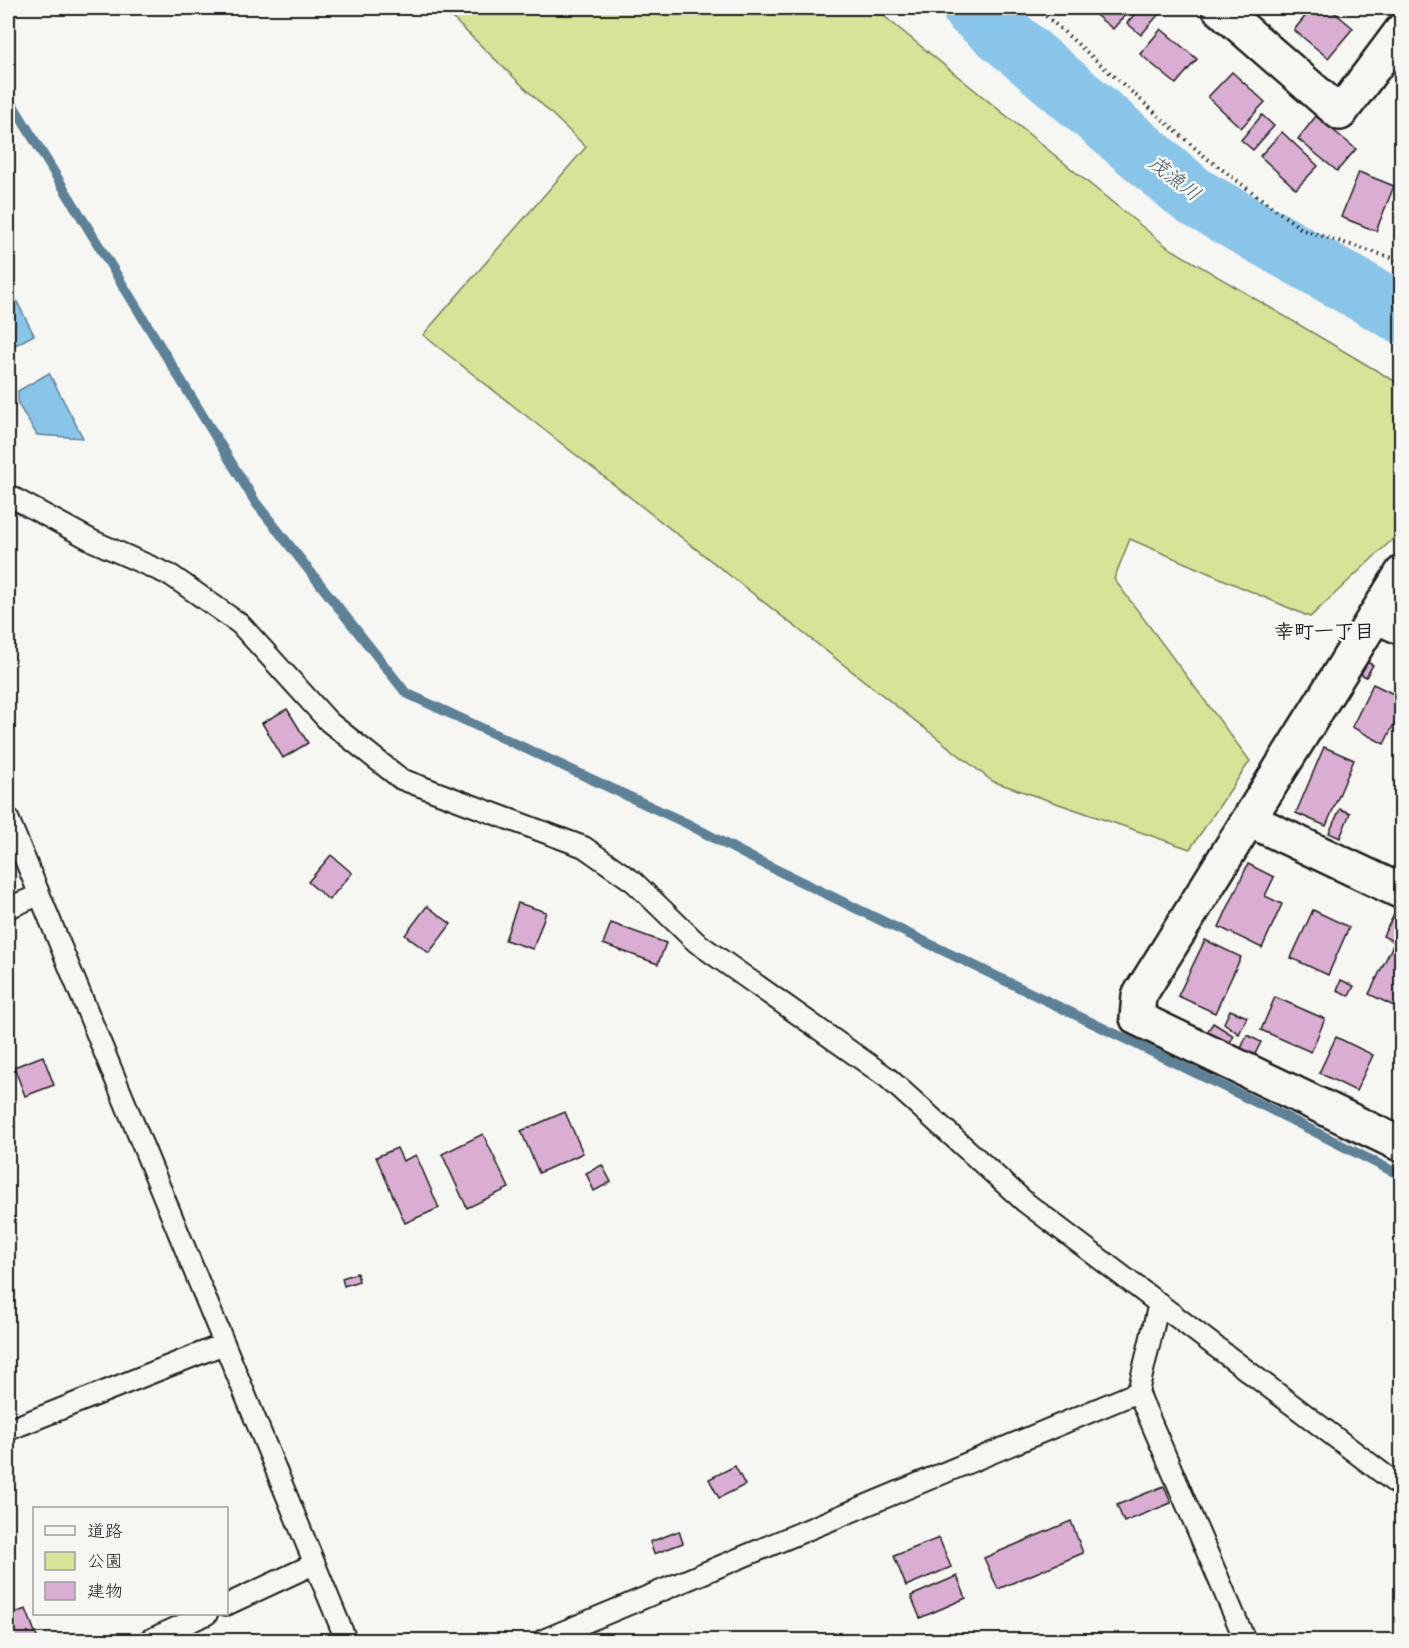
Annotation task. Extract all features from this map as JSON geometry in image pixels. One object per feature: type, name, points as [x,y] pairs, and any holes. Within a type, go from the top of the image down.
[{"type":"street","points":[[1219,8],[1340,113],[1401,30]]},
{"type":"street","points":[[1401,573],[1388,622],[1250,820],[1139,996],[1137,1018],[1401,1145]]},
{"type":"street","points":[[1250,820],[1401,892]]},
{"type":"lane","points":[[8,495],[93,541],[172,576],[240,624],[329,722],[400,778],[584,847],[634,882],[696,942],[888,1078],[1025,1202],[1401,1488]]},
{"type":"lane","points":[[8,818],[346,1641]]},
{"type":"lane","points":[[8,908],[39,895]]},
{"type":"lane","points":[[1159,1303],[1138,1392],[1245,1641]]},
{"type":"lane","points":[[8,1430],[224,1344]]},
{"type":"lane","points":[[543,1641],[1138,1392]]},
{"type":"lane","points":[[228,1604],[314,1564]]},
{"type":"lane","points":[[149,1641],[205,1615]]},
{"type":"path","points":[[1037,8],[1204,156],[1303,230],[1401,261]]},
{"type":"green space","points":[[442,8],[874,8],[1166,246],[1401,385],[1394,538],[1310,617],[1130,539],[1114,579],[1250,761],[1190,849],[992,781],[423,335],[586,147]]},
{"type":"water","points":[[8,284],[34,335],[8,349]]},
{"type":"water","points":[[49,373],[83,438],[37,435],[18,404],[18,391]]},
{"type":"building","points":[[1087,8],[1131,8],[1113,29]]},
{"type":"building","points":[[1140,8],[1164,8],[1141,35],[1127,23]]},
{"type":"building","points":[[1312,8],[1329,8],[1353,28],[1328,58],[1294,30]]},
{"type":"building","points":[[1161,29],[1197,59],[1176,84],[1140,54]]},
{"type":"building","points":[[1232,72],[1265,102],[1241,128],[1208,97]]},
{"type":"building","points":[[1262,115],[1274,126],[1253,150],[1241,140]]},
{"type":"building","points":[[1316,116],[1356,149],[1337,171],[1298,139]]},
{"type":"building","points":[[1282,132],[1318,166],[1296,189],[1260,156]]},
{"type":"building","points":[[1359,172],[1394,186],[1376,231],[1341,217]]},
{"type":"building","points":[[1365,661],[1373,665],[1366,677],[1359,673]]},
{"type":"building","points":[[1373,684],[1402,698],[1402,708],[1384,744],[1352,727]]},
{"type":"building","points":[[287,709],[308,743],[283,758],[262,723]]},
{"type":"building","points":[[1324,747],[1354,760],[1326,826],[1296,813]]},
{"type":"building","points":[[1340,809],[1350,813],[1340,838],[1329,833]]},
{"type":"building","points":[[331,855],[352,873],[329,900],[308,882]]},
{"type":"building","points":[[1248,864],[1274,877],[1265,896],[1282,904],[1262,948],[1219,927]]},
{"type":"building","points":[[518,903],[546,912],[533,949],[505,940]]},
{"type":"building","points":[[427,906],[451,924],[429,953],[405,935]]},
{"type":"building","points":[[1313,910],[1349,927],[1328,975],[1291,958]]},
{"type":"building","points":[[1396,911],[1402,914],[1402,937],[1398,944],[1383,936]]},
{"type":"building","points":[[611,923],[666,943],[658,964],[603,944]]},
{"type":"building","points":[[1205,940],[1241,957],[1215,1013],[1178,996]]},
{"type":"building","points":[[1394,943],[1402,946],[1402,1010],[1369,994]]},
{"type":"building","points":[[1341,980],[1354,986],[1349,996],[1337,990]]},
{"type":"building","points":[[1275,997],[1325,1019],[1311,1052],[1261,1030]]},
{"type":"building","points":[[1230,1010],[1247,1017],[1239,1034],[1224,1023]]},
{"type":"building","points":[[1213,1023],[1234,1036],[1228,1045],[1207,1032]]},
{"type":"building","points":[[1247,1035],[1261,1042],[1253,1058],[1240,1051]]},
{"type":"building","points":[[1336,1037],[1373,1055],[1356,1091],[1319,1073]]},
{"type":"building","points":[[43,1056],[54,1085],[25,1096],[14,1067]]},
{"type":"building","points":[[565,1112],[583,1153],[539,1173],[521,1131]]},
{"type":"building","points":[[483,1134],[509,1188],[467,1208],[442,1154]]},
{"type":"building","points":[[397,1148],[403,1161],[416,1155],[439,1208],[405,1223],[376,1157]]},
{"type":"building","points":[[602,1165],[611,1182],[594,1191],[586,1173]]},
{"type":"building","points":[[357,1273],[359,1281],[344,1286],[342,1278]]},
{"type":"building","points":[[735,1466],[745,1485],[719,1498],[709,1479]]},
{"type":"building","points":[[1164,1486],[1171,1503],[1124,1522],[1117,1505]]},
{"type":"building","points":[[1071,1521],[1083,1553],[998,1589],[984,1558]]},
{"type":"building","points":[[679,1531],[683,1543],[654,1554],[650,1542]]},
{"type":"building","points":[[939,1538],[951,1567],[906,1586],[894,1556]]},
{"type":"building","points":[[957,1576],[966,1598],[920,1618],[911,1596]]},
{"type":"building","points":[[26,1609],[38,1640],[8,1640],[8,1615]]},
{"type":"waterway","name":"茂漁川","points":[[972,8],[1193,196],[1402,314]]},
{"type":"waterway","points":[[8,97],[256,503],[406,693],[688,824],[748,856],[1270,1109],[1402,1176]]},
{"type":"district","name":"幸町一丁目","points":[[1324,631]]}]
